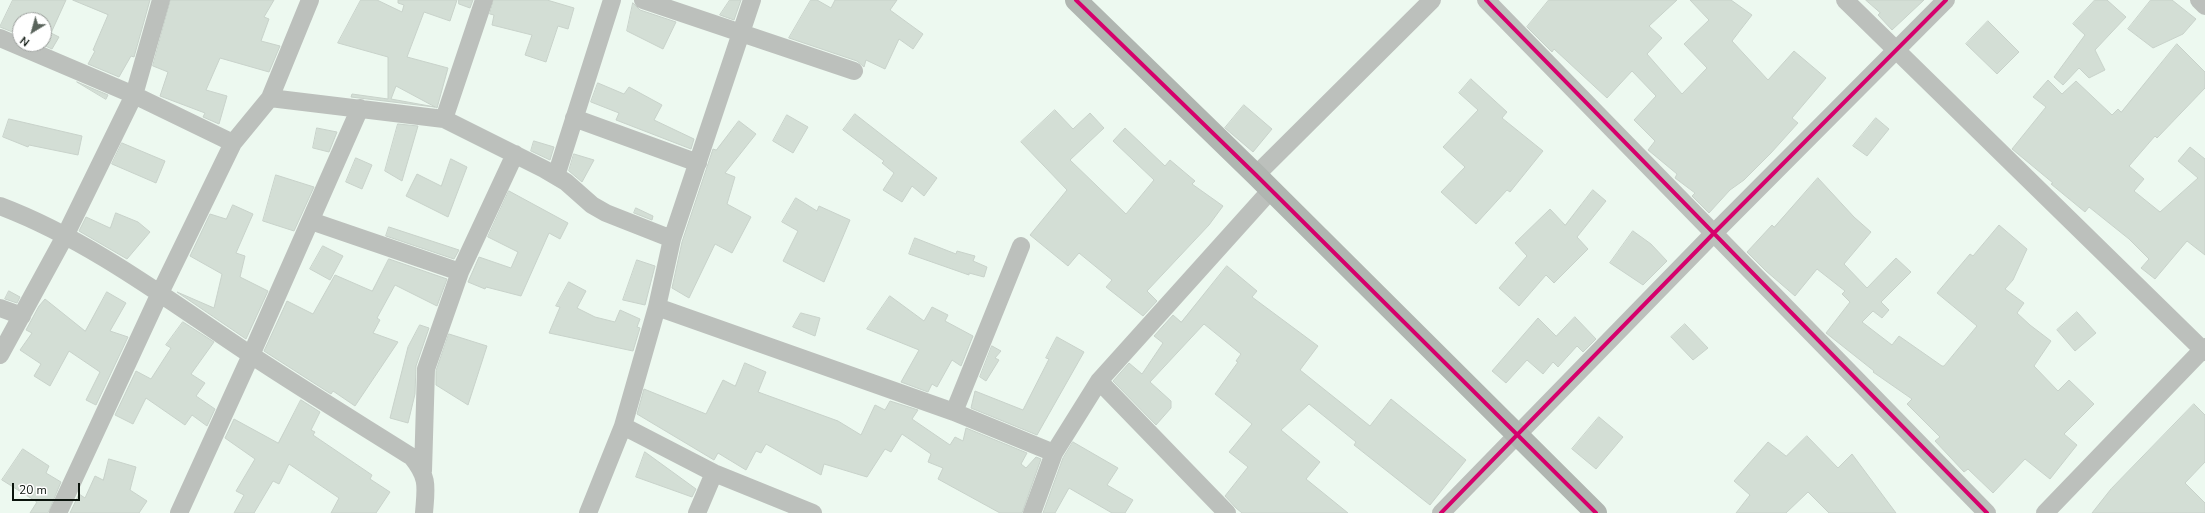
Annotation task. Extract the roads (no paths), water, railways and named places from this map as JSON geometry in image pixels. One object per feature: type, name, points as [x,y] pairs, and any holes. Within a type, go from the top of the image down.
[{"type":"street","points":[[0,355],[65,236],[134,95],[160,0]]},
{"type":"street","points":[[58,513],[160,293],[233,143],[270,98],[310,0]]},
{"type":"street","points":[[444,119],[484,0]]},
{"type":"street","points":[[556,176],[612,0]]},
{"type":"street","points":[[643,0],[854,71]]},
{"type":"street","points":[[588,513],[623,426],[656,307],[672,239],[752,0]]},
{"type":"street","points":[[1076,0],[1596,513]]},
{"type":"street","points":[[1032,513],[1054,454],[1099,381],[1263,183],[1432,0]]},
{"type":"street","points":[[1486,0],[1987,513]]},
{"type":"street","points":[[1845,0],[2204,350],[2045,513]]},
{"type":"street","points":[[1440,513],[1714,233],[1946,0]]},
{"type":"street","points":[[2199,0],[2205,6]]},
{"type":"street","points":[[0,38],[134,95],[233,143]]},
{"type":"street","points":[[270,98],[444,119],[556,176],[606,213],[672,239]]},
{"type":"street","points":[[179,513],[311,221],[360,108]]},
{"type":"street","points":[[574,118],[698,163]]},
{"type":"street","points":[[424,513],[426,488],[423,471],[426,368],[460,272],[515,154]]},
{"type":"street","points":[[0,206],[22,214],[65,236],[160,293],[251,355],[412,457],[423,471]]},
{"type":"street","points":[[311,221],[460,272]]},
{"type":"street","points":[[954,412],[1021,246]]},
{"type":"street","points":[[656,307],[954,412],[1054,454]]},
{"type":"street","points":[[0,308],[22,316]]},
{"type":"street","points":[[1099,381],[1227,513]]},
{"type":"street","points":[[623,426],[714,473],[813,513]]},
{"type":"street","points":[[697,513],[714,473]]}]
